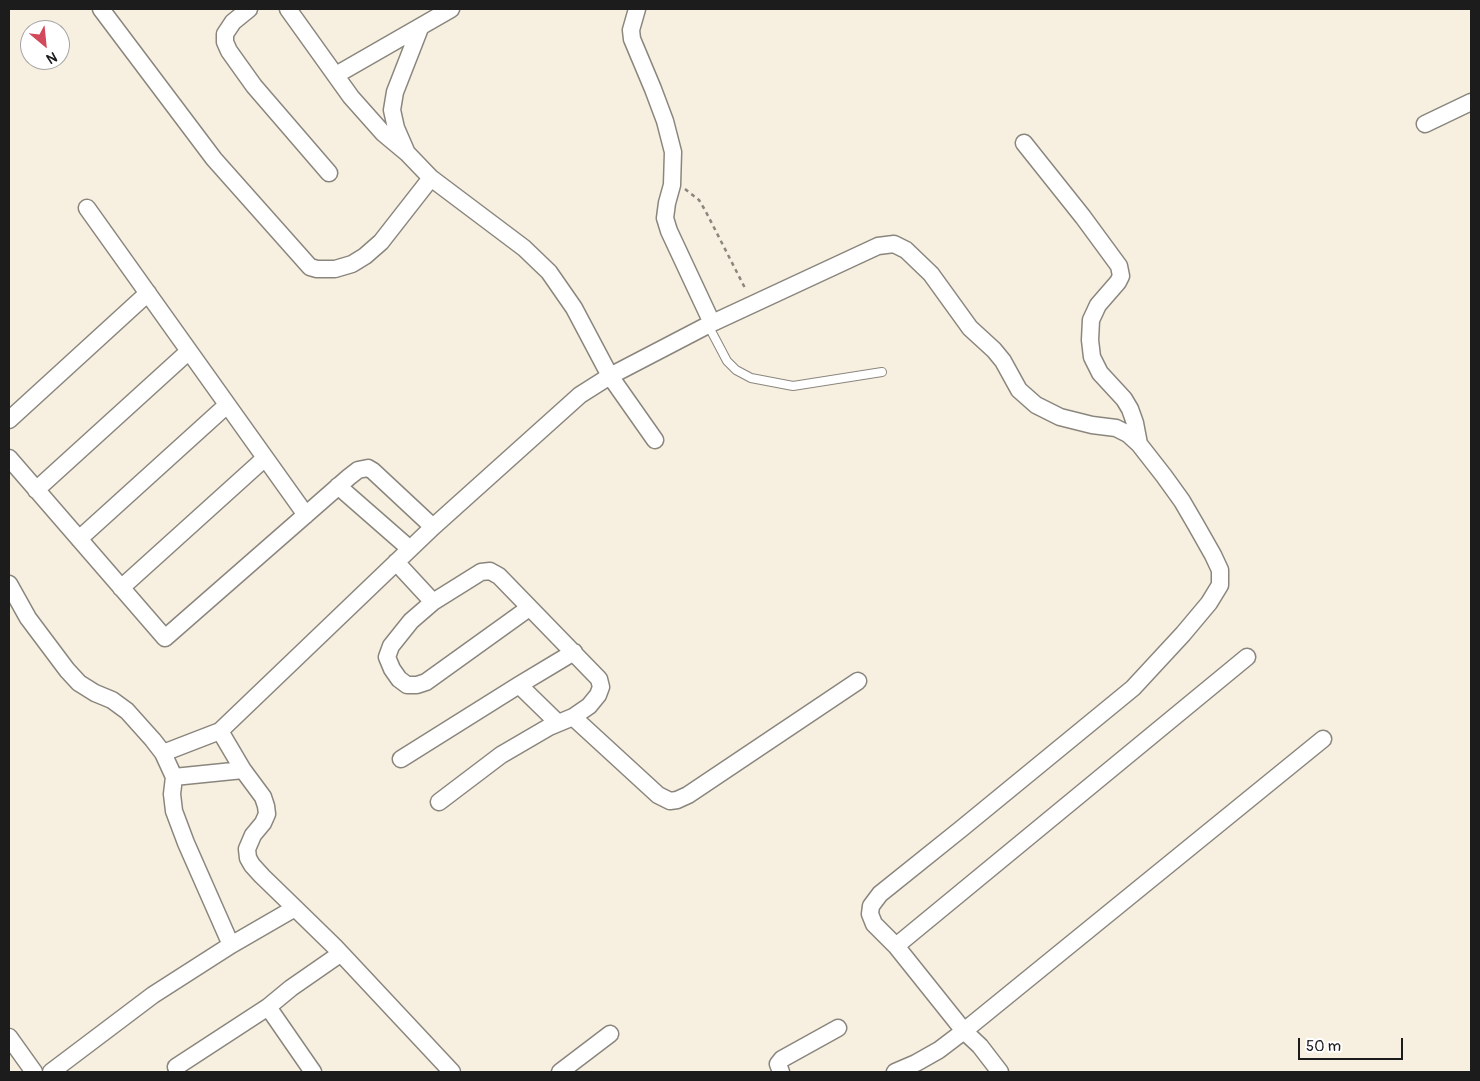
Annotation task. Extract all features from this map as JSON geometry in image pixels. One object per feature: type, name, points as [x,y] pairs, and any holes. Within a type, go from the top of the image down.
[{"type":"street","points":[[101,9],[214,159],[310,267],[335,269],[352,264],[365,256],[381,242],[431,178]]},
{"type":"street","points":[[249,9],[233,22],[225,34],[228,51],[254,86],[329,173]]},
{"type":"street","points":[[288,9],[351,97],[382,133],[407,153],[431,178],[524,248],[549,272],[574,308],[610,376],[655,440]]},
{"type":"street","points":[[336,75],[451,9]]},
{"type":"street","points":[[636,9],[631,30],[632,40],[665,121],[673,152],[672,185],[665,218],[710,324]]},
{"type":"street","points":[[407,153],[396,128],[392,110],[394,92],[420,28]]},
{"type":"street","points":[[1425,124],[1471,102]]},
{"type":"street","points":[[1024,143],[1119,266],[1121,276],[1118,282],[1098,305],[1091,320],[1090,340],[1092,357],[1100,373],[1124,399],[1130,409],[1139,444]]},
{"type":"street","points":[[87,208],[306,514]]},
{"type":"street","points":[[163,753],[220,731],[433,527],[580,396],[610,376],[710,324],[878,246],[894,244],[906,250],[931,274],[970,328],[1003,361],[1019,390],[1026,397],[1036,405],[1060,417],[1092,426],[1116,428],[1128,434],[1139,444],[1182,501],[1220,570],[1220,585],[1209,603],[1133,688],[880,894],[871,906],[870,914],[874,924],[896,946],[964,1031],[980,1046],[1000,1072]]},
{"type":"street","points":[[9,420],[148,294]]},
{"type":"street","points":[[36,490],[189,351]]},
{"type":"street","points":[[79,539],[227,405]]},
{"type":"street","points":[[9,458],[165,638],[358,470],[368,468],[373,471],[433,527]]},
{"type":"street","points":[[122,588],[265,458]]},
{"type":"street","points":[[338,486],[410,549]]},
{"type":"street","points":[[396,562],[433,602]]},
{"type":"street","points":[[439,802],[501,755],[530,737],[566,720],[589,706],[598,695],[601,687],[599,680],[499,576],[490,571],[481,572],[433,602],[411,621],[391,646],[387,657],[392,669],[406,685],[417,685],[426,682],[529,608]]},
{"type":"street","points":[[9,584],[28,618],[67,670],[79,682],[95,693],[112,700],[127,711],[163,753],[174,777],[172,794],[174,811],[231,945]]},
{"type":"street","points":[[401,759],[574,652]]},
{"type":"street","points":[[896,946],[1247,658]]},
{"type":"street","points":[[519,685],[566,720],[658,795],[670,801],[688,795],[858,681]]},
{"type":"street","points":[[220,731],[266,806],[267,814],[263,823],[253,835],[247,849],[248,858],[262,876],[340,954],[452,1072]]},
{"type":"street","points":[[895,1072],[916,1064],[964,1031],[1323,739]]},
{"type":"street","points":[[174,777],[243,770]]},
{"type":"street","points":[[51,1072],[152,995],[231,945],[295,908]]},
{"type":"street","points":[[176,1067],[268,1007],[291,988],[340,954]]},
{"type":"street","points":[[268,1007],[313,1072]]},
{"type":"street","points":[[781,1072],[778,1064],[782,1059],[838,1028]]},
{"type":"street","points":[[560,1072],[610,1034]]},
{"type":"street","points":[[9,1037],[34,1072]]},
{"type":"lane","points":[[710,324],[727,361],[736,370],[751,378],[793,386],[882,372]]},
{"type":"path","points":[[672,185],[685,189],[699,200],[753,304]]}]
